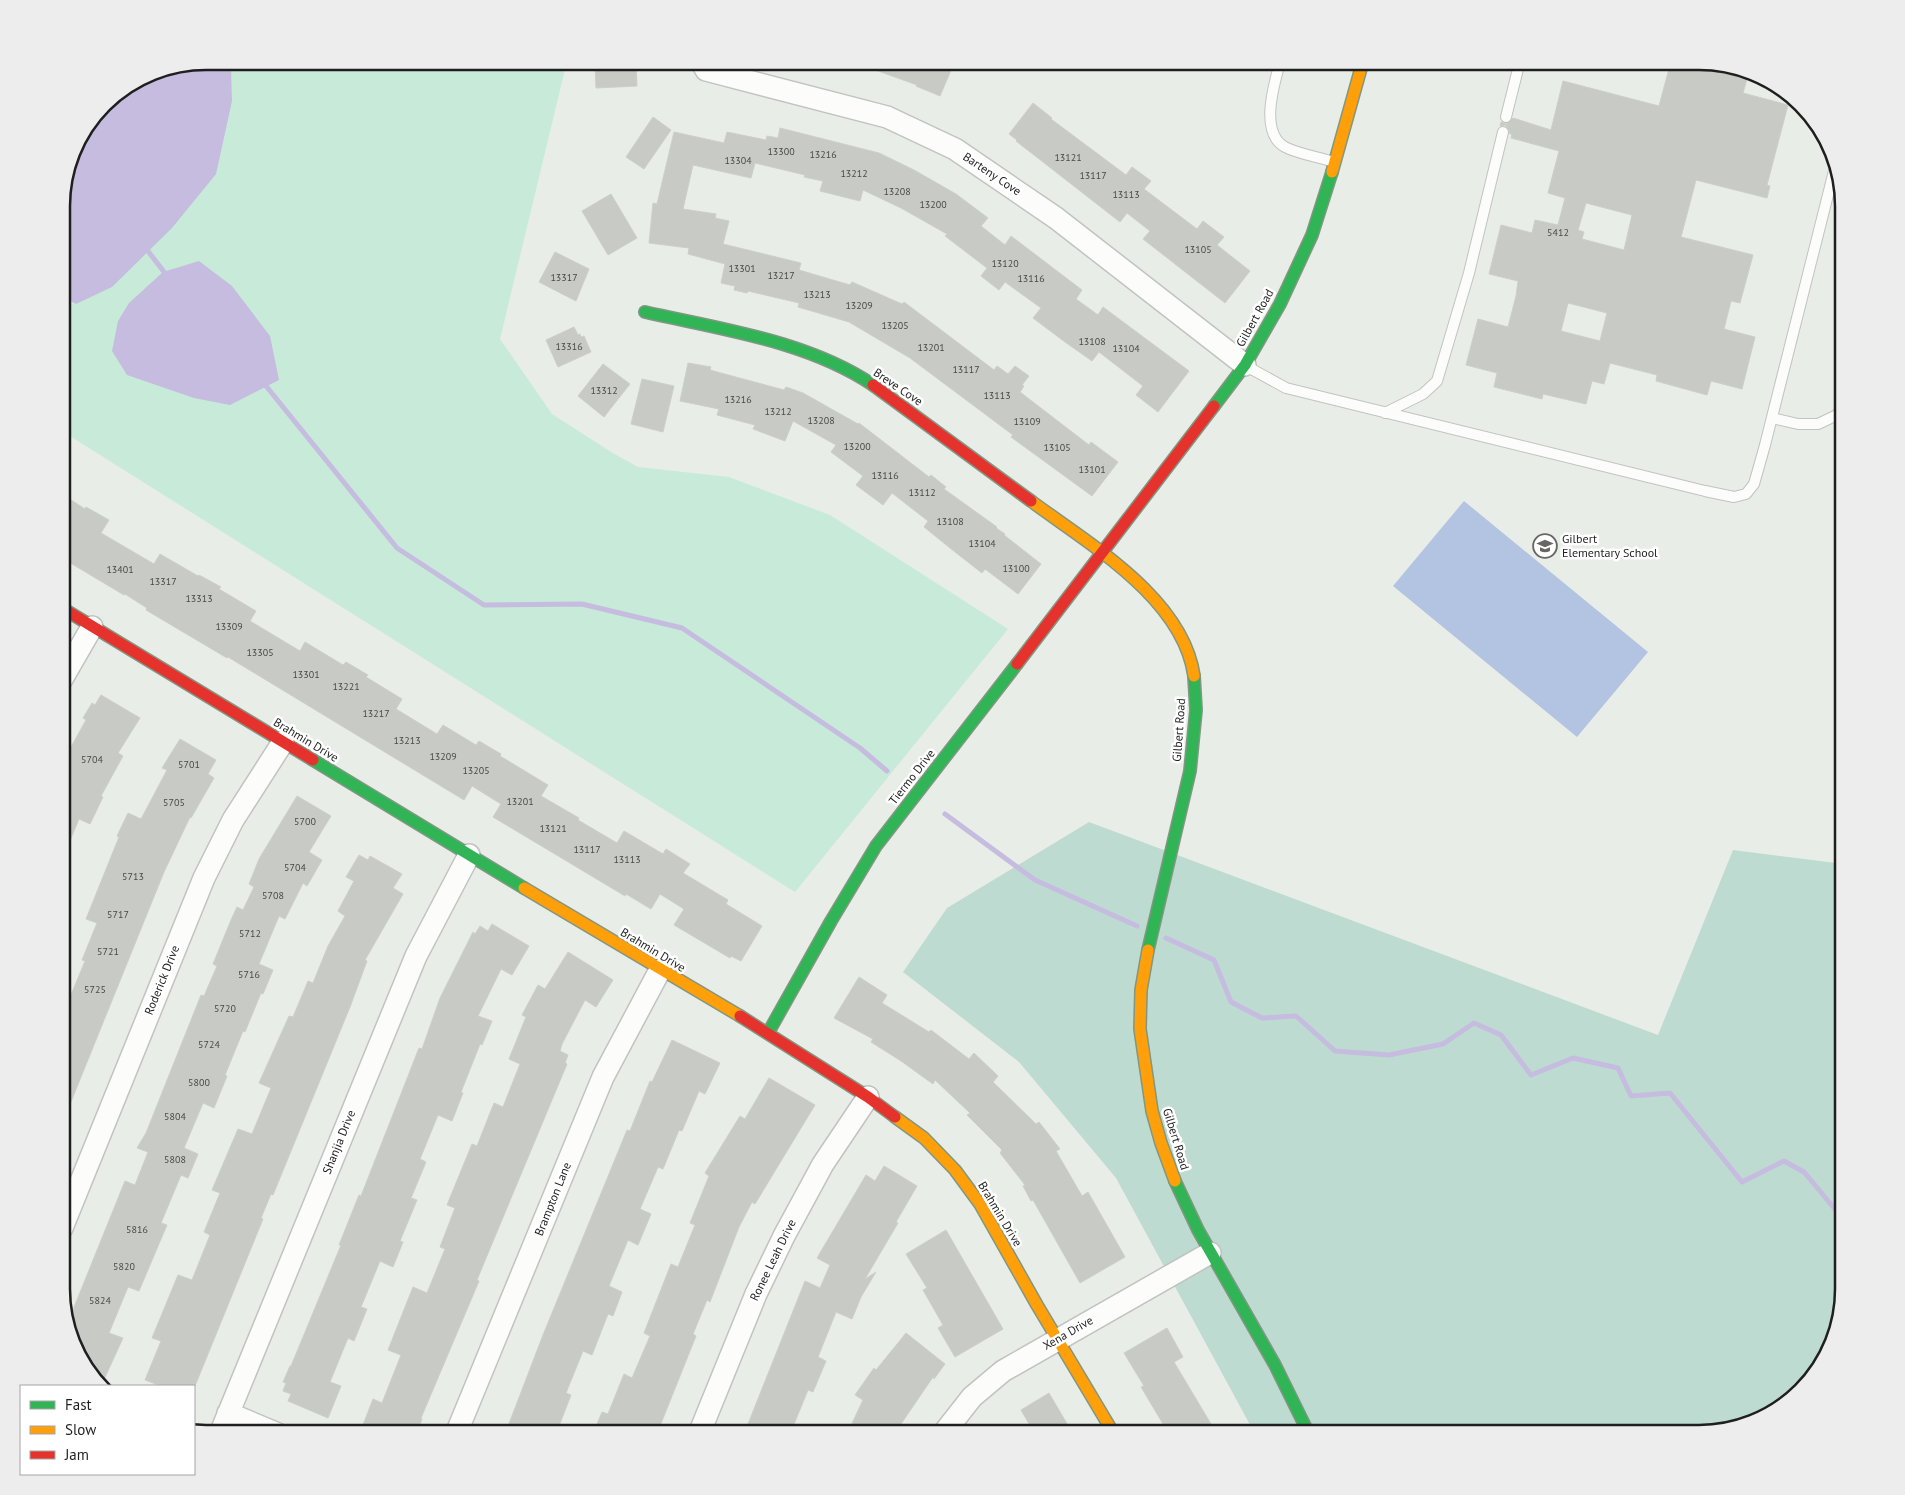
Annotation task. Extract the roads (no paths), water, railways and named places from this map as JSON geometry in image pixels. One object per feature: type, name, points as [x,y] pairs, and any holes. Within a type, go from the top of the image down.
[{"type":"street","name":"Barteny Cove","points":[[706,70],[887,117],[955,149],[1056,218],[1245,365]]},
{"type":"street","name":"Gilbert Road","points":[[1305,1425],[1280,1374],[1210,1253],[1176,1183],[1161,1143],[1146,1076],[1140,1024],[1144,966],[1187,786],[1195,736],[1195,693],[1188,653],[1173,622],[1153,597],[1102,554],[1245,365],[1280,304],[1312,235],[1361,70]]},
{"type":"street","name":"Breve Cove","points":[[645,312],[774,342],[828,360],[868,382],[901,405],[1102,554]]},
{"type":"street","name":"Tiermo Drive","points":[[768,1033],[876,846],[1102,554]]},
{"type":"street","name":"Brahmin Drive","points":[[70,613],[469,856],[768,1033],[868,1097],[924,1138],[955,1170],[980,1204],[1109,1425]]},
{"type":"street","points":[[70,665],[92,626]]},
{"type":"street","name":"Roderick Drive","points":[[70,1208],[204,878],[232,820],[283,742]]},
{"type":"street","name":"Shanjia Drive","points":[[223,1425],[416,956],[469,856]]},
{"type":"street","name":"Brampton Lane","points":[[460,1425],[603,1077],[660,970]]},
{"type":"street","name":"Ronee Leah Drive","points":[[703,1425],[756,1294],[784,1236],[824,1164],[868,1097]]},
{"type":"street","name":"Xena Drive","points":[[950,1425],[972,1397],[1003,1371],[1210,1253]]},
{"type":"street","points":[[228,1413],[257,1425]]},
{"type":"lane","points":[[1278,70],[1273,88],[1270,126],[1274,137],[1284,147],[1335,162]]},
{"type":"lane","points":[[1506,117],[1518,70]]},
{"type":"lane","points":[[1385,413],[1423,394],[1437,381],[1469,272],[1503,132]]},
{"type":"lane","points":[[1245,365],[1286,388],[1705,491],[1734,497],[1746,494],[1754,484],[1832,179]]},
{"type":"lane","points":[[1772,418],[1798,424],[1818,424],[1835,416]]},
{"type":"waterway","points":[[144,246],[168,277]]},
{"type":"waterway","points":[[262,381],[397,548],[484,605],[582,604],[682,628],[860,748],[887,771]]},
{"type":"waterway","points":[[945,814],[1035,880],[1137,926]]},
{"type":"waterway","points":[[1166,938],[1214,960],[1231,1002],[1262,1018],[1296,1016],[1335,1051],[1389,1055],[1443,1044],[1474,1023],[1501,1035],[1531,1075],[1573,1058],[1618,1068],[1631,1096],[1670,1093],[1742,1182],[1784,1161],[1804,1172],[1835,1209]]},
{"type":"place","name":"Gilbert Elementary School","points":[[1545,546]]}]
